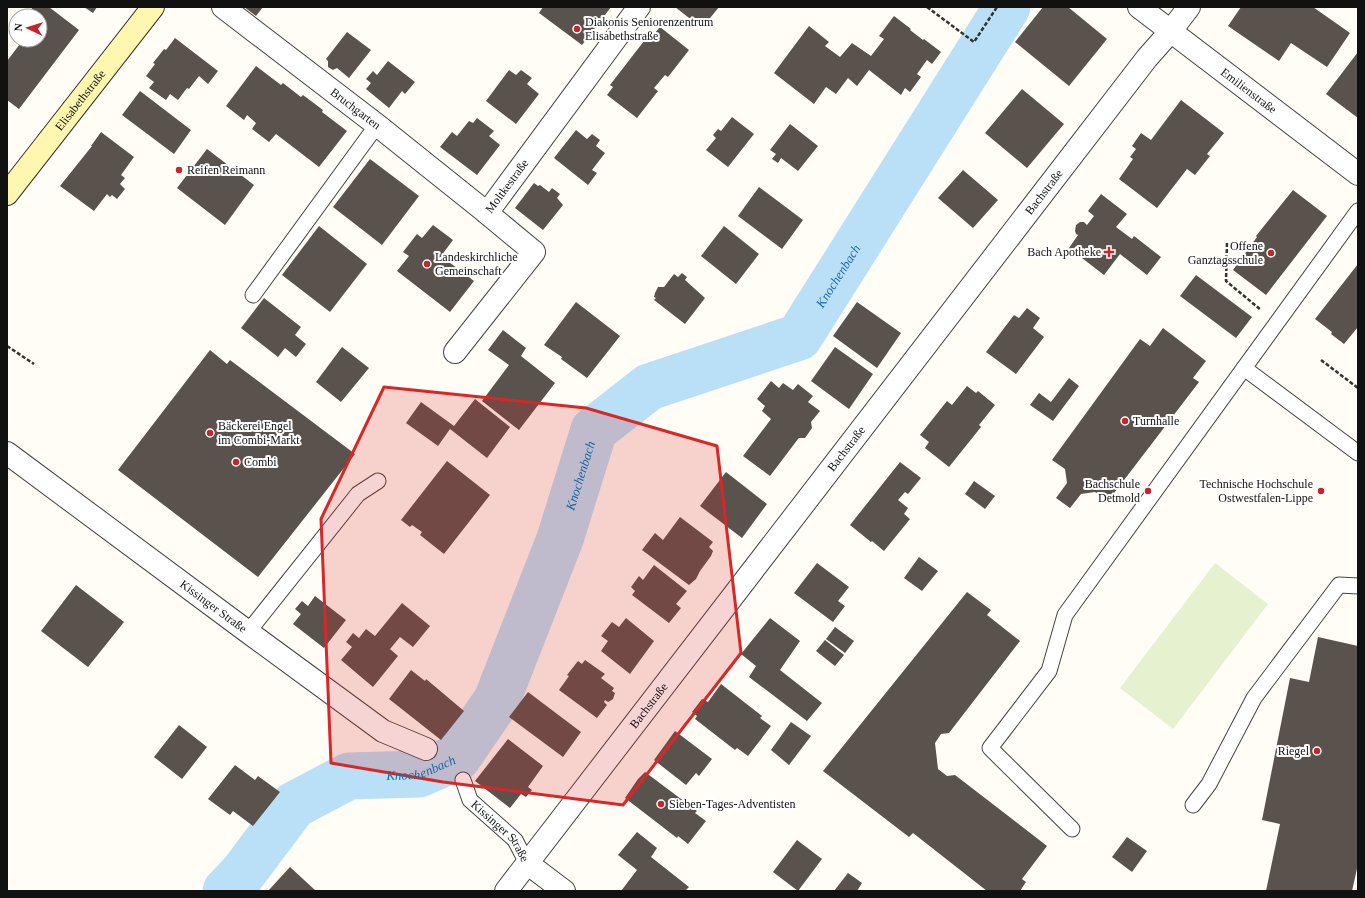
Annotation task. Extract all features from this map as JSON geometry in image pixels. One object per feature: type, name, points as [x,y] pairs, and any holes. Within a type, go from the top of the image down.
[{"type":"street","name":"Elisabethstraße","points":[[7,194],[153,7]]},
{"type":"street","name":"Bruchgarten","points":[[223,7],[377,125],[488,213]]},
{"type":"street","name":"Moltkestraße","points":[[455,352],[534,252],[488,213],[639,7]]},
{"type":"street","name":"Emilienstraße","points":[[1139,7],[1358,174]]},
{"type":"street","name":"Bachstraße","points":[[506,891],[1188,7]]},
{"type":"street","name":"Kissinger Straße","points":[[7,453],[383,731],[426,749]]},
{"type":"street","name":"Kissinger Straße","points":[[528,863],[564,891]]},
{"type":"lane","points":[[253,295],[377,125]]},
{"type":"lane","points":[[1072,829],[990,748],[1049,672],[1065,615],[1358,211]]},
{"type":"lane","points":[[1244,368],[1358,453]]},
{"type":"lane","points":[[248,632],[358,494],[378,481]]},
{"type":"lane","points":[[1193,805],[1209,784],[1254,698],[1339,586],[1358,586]]},
{"type":"lane","name":"Kissinger Straße","points":[[463,780],[470,800],[515,840],[528,863]]},
{"type":"path","points":[[927,7],[974,42],[997,7]]},
{"type":"path","points":[[1226,243],[1226,281],[1277,323]]},
{"type":"path","points":[[7,346],[34,364]]},
{"type":"path","points":[[1321,360],[1358,388]]},
{"type":"highlighted area","points":[[384,387],[586,408],[717,446],[741,653],[623,805],[443,782],[331,763],[321,519]]},
{"type":"green space","points":[[1215,563],[1268,604],[1173,729],[1120,688]]},
{"type":"building","points":[[49,7],[79,30],[19,109],[7,100],[7,61],[17,48],[48,48],[48,8],[32,8]]},
{"type":"building","points":[[84,7],[97,7],[93,13]]},
{"type":"building","points":[[244,7],[263,7],[256,16]]},
{"type":"building","name":"Diakonis Seniorenzentrum Elisabethstraße","points":[[543,7],[611,7],[582,45],[539,13]]},
{"type":"building","points":[[675,7],[719,7],[702,28]]},
{"type":"building","points":[[1043,7],[1068,7],[1107,39],[1069,86],[1015,42]]},
{"type":"building","points":[[1241,7],[1313,7],[1350,33],[1327,67],[1291,43],[1279,61],[1228,26]]},
{"type":"building","points":[[894,16],[923,40],[924,39],[941,52],[932,64],[927,60],[917,74],[921,77],[910,92],[905,88],[901,95],[869,70],[857,86],[848,78],[836,94],[826,87],[814,104],[774,73],[809,26],[829,42],[825,46],[840,57],[852,43],[871,56],[884,39],[879,36]]},
{"type":"building","points":[[660,27],[689,50],[668,77],[665,75],[654,88],[658,91],[637,118],[607,95],[613,87],[610,85],[651,32],[654,34]]},
{"type":"building","points":[[347,32],[371,50],[349,78],[337,68],[333,70],[328,67],[328,61],[326,59]]},
{"type":"building","points":[[175,38],[218,71],[208,84],[199,76],[178,100],[170,94],[166,100],[149,88],[154,82],[146,76],[155,64],[153,63]]},
{"type":"building","points":[[1358,52],[1358,118],[1326,94]]},
{"type":"building","points":[[388,61],[415,82],[405,94],[402,91],[389,108],[366,89],[371,83],[366,79],[373,71],[377,75]]},
{"type":"building","points":[[256,66],[281,85],[283,83],[301,97],[303,95],[347,131],[319,167],[276,134],[269,142],[252,129],[256,123],[247,115],[244,120],[226,106]]},
{"type":"building","points":[[509,70],[516,75],[521,70],[532,78],[527,84],[539,94],[516,124],[486,101]]},
{"type":"building","points":[[1022,89],[1064,124],[1027,168],[985,133]]},
{"type":"building","points":[[140,91],[191,130],[174,154],[122,115]]},
{"type":"building","points":[[1181,100],[1224,133],[1207,154],[1210,156],[1195,175],[1187,169],[1157,208],[1119,179],[1133,159],[1130,157],[1136,149],[1132,146],[1141,133],[1151,140]]},
{"type":"building","points":[[732,117],[754,134],[728,167],[706,150],[716,138],[713,135],[718,129],[721,131]]},
{"type":"building","points":[[477,118],[494,131],[489,136],[500,145],[477,175],[440,147],[452,132],[457,136],[469,121],[473,123]]},
{"type":"building","points":[[790,124],[818,146],[798,171],[781,158],[778,163],[772,159],[776,154],[770,150]]},
{"type":"building","points":[[576,130],[587,139],[592,134],[600,140],[596,146],[605,153],[592,170],[597,173],[588,185],[554,158]]},
{"type":"building","points":[[101,132],[134,157],[121,175],[125,178],[120,184],[125,189],[117,199],[112,195],[110,197],[107,194],[94,211],[60,186],[92,146]]},
{"type":"building","points":[[207,149],[254,185],[225,225],[177,188]]},
{"type":"building","points":[[370,159],[419,196],[382,245],[333,207]]},
{"type":"building","points":[[963,170],[998,200],[973,228],[938,198]]},
{"type":"building","points":[[534,183],[538,186],[540,185],[549,192],[552,188],[560,194],[557,198],[563,205],[543,230],[515,208]]},
{"type":"building","points":[[759,187],[803,220],[782,249],[738,216]]},
{"type":"building","name":"Offene Ganztagsschule","points":[[1293,190],[1327,216],[1266,295],[1233,270],[1257,237],[1256,236]]},
{"type":"building","points":[[1101,194],[1127,214],[1116,227],[1132,239],[1134,236],[1161,257],[1147,275],[1120,254],[1104,275],[1069,248],[1078,235],[1075,231],[1076,225],[1080,222],[1084,222],[1087,225],[1094,216],[1088,211]]},
{"type":"building","name":"Landeskirchliche Gemeinschaft","points":[[433,225],[453,240],[441,256],[474,281],[450,312],[397,271],[409,256],[403,252],[417,234],[422,238]]},
{"type":"building","points":[[319,226],[367,264],[330,312],[282,275]]},
{"type":"building","points":[[724,226],[759,254],[736,284],[701,256]]},
{"type":"building","points":[[1358,264],[1358,327],[1344,344],[1331,334],[1332,332],[1315,319]]},
{"type":"building","points":[[682,273],[687,277],[685,280],[705,298],[685,324],[654,300],[656,298],[654,297],[658,287],[664,287],[674,274],[678,277]]},
{"type":"building","points":[[1196,275],[1252,317],[1236,338],[1180,296]]},
{"type":"building","points":[[264,298],[301,327],[295,335],[306,344],[296,357],[285,348],[278,357],[241,328]]},
{"type":"building","points":[[576,302],[620,336],[587,378],[561,359],[562,357],[544,345]]},
{"type":"building","points":[[857,302],[901,333],[877,368],[833,336]]},
{"type":"building","points":[[1027,308],[1040,318],[1033,328],[1044,337],[1016,374],[986,352],[1014,315],[1019,318]]},
{"type":"building","name":"Turnhalle","points":[[1163,328],[1206,361],[1193,378],[1199,382],[1108,501],[1095,492],[1081,494],[1070,508],[1056,498],[1067,483],[1065,469],[1052,460],[1140,339],[1150,346]]},
{"type":"building","points":[[503,330],[526,348],[521,356],[555,383],[519,430],[482,401],[509,365],[488,350]]},
{"type":"building","points":[[342,347],[369,368],[341,402],[316,382]]},
{"type":"building","points":[[835,347],[873,374],[849,409],[811,381]]},
{"type":"building","name":"Combi","points":[[210,350],[227,364],[230,360],[355,454],[258,577],[118,470]]},
{"type":"building","points":[[1069,378],[1079,386],[1053,421],[1030,405],[1039,393],[1051,402]]},
{"type":"building","points":[[771,381],[779,388],[783,383],[793,390],[798,384],[813,396],[808,402],[820,411],[811,422],[812,428],[805,438],[798,439],[770,476],[743,456],[771,419],[762,411],[765,406],[757,399]]},
{"type":"building","points":[[967,386],[976,393],[978,391],[995,405],[979,425],[981,427],[949,467],[925,448],[929,442],[920,435],[947,401],[952,405]]},
{"type":"building","points":[[475,399],[510,427],[487,458],[450,429],[438,446],[406,423],[421,402],[454,426]]},
{"type":"building","points":[[447,461],[490,495],[444,554],[420,535],[422,532],[412,525],[410,527],[401,520]]},
{"type":"building","points":[[900,462],[921,478],[908,494],[905,492],[898,500],[908,508],[904,514],[910,519],[884,551],[850,525]]},
{"type":"building","points":[[726,472],[767,504],[742,538],[700,506]]},
{"type":"building","points":[[974,481],[995,496],[985,509],[965,494]]},
{"type":"building","points":[[680,517],[713,542],[709,547],[713,551],[711,556],[696,579],[689,585],[642,550],[655,533],[663,540]]},
{"type":"building","points":[[919,557],[938,571],[922,591],[904,578]]},
{"type":"building","points":[[817,563],[849,587],[838,601],[845,606],[833,622],[794,593]]},
{"type":"building","points":[[654,565],[687,591],[676,604],[681,608],[669,623],[632,595],[635,591],[631,587],[639,576],[643,580]]},
{"type":"building","points":[[76,585],[124,622],[88,667],[41,631]]},
{"type":"building","points":[[967,592],[991,610],[987,615],[1020,641],[949,733],[941,734],[935,743],[938,769],[947,776],[955,775],[1047,846],[1022,879],[1026,882],[1020,891],[987,891],[913,833],[909,837],[823,771]]},
{"type":"building","points":[[315,596],[346,620],[324,648],[293,624],[301,614],[295,609],[302,601],[308,606]]},
{"type":"building","points":[[402,603],[430,626],[413,647],[400,637],[390,649],[398,656],[373,687],[341,660],[352,647],[346,642],[353,633],[359,638],[366,629],[375,636]]},
{"type":"building","points":[[626,618],[654,641],[630,674],[601,651],[608,641],[601,636],[612,622],[619,627]]},
{"type":"building","points":[[770,618],[800,641],[780,670],[822,703],[807,721],[749,677],[756,666],[741,654]]},
{"type":"building","points":[[835,627],[854,641],[845,653],[826,639]]},
{"type":"building","name":"Riegel","points":[[1318,637],[1358,646],[1358,864],[1352,891],[1266,891],[1280,824],[1262,820],[1290,678],[1309,682]]},
{"type":"building","points":[[825,640],[844,655],[835,666],[816,651]]},
{"type":"building","points":[[585,660],[605,674],[601,678],[614,688],[612,691],[615,693],[613,699],[608,702],[605,700],[604,702],[607,705],[597,718],[559,690],[569,676],[567,675],[578,661],[582,664]]},
{"type":"building","points":[[411,670],[425,681],[426,679],[464,711],[441,740],[389,699]]},
{"type":"building","points":[[721,684],[762,716],[760,718],[771,726],[748,756],[737,748],[735,750],[695,719],[697,716],[692,712],[702,699],[708,702]]},
{"type":"building","points":[[528,692],[581,732],[563,757],[509,717]]},
{"type":"building","points":[[791,722],[811,736],[789,765],[771,750]]},
{"type":"building","points":[[179,725],[207,747],[182,779],[154,757]]},
{"type":"building","points":[[675,731],[712,759],[699,776],[696,773],[686,785],[654,760]]},
{"type":"building","points":[[508,739],[543,766],[528,787],[532,790],[526,797],[521,794],[510,808],[475,781]]},
{"type":"building","points":[[235,765],[255,780],[258,776],[280,792],[253,826],[233,811],[230,815],[208,799]]},
{"type":"building","name":"Sieben-Tages-Adventisten","points":[[645,772],[697,811],[695,813],[706,821],[688,844],[678,836],[677,838],[625,798],[638,779]]},
{"type":"building","points":[[637,832],[657,848],[651,857],[689,887],[685,891],[621,891],[637,870],[618,855]]},
{"type":"building","points":[[1127,837],[1147,851],[1132,872],[1112,857]]},
{"type":"building","points":[[797,840],[822,859],[798,891],[773,872]]},
{"type":"building","points":[[290,867],[316,891],[268,891]]},
{"type":"building","points":[[848,873],[862,883],[857,891],[834,891]]},
{"type":"waterway","name":"Knochenbach","points":[[226,891],[243,873],[294,805],[349,776],[419,774],[458,757],[497,700],[560,539],[594,430],[649,387],[799,337],[1007,7]]},
{"type":"place","name":"Diakonis Seniorenzentrum Elisabethstraße","points":[[577,29]]},
{"type":"place","name":"Reifen Reimann","points":[[179,170]]},
{"type":"place","name":"Bach Apotheke","points":[[1109,252]]},
{"type":"place","name":"Offene Ganztagsschule","points":[[1271,253]]},
{"type":"place","name":"Landeskirchliche Gemeinschaft","points":[[427,264]]},
{"type":"place","name":"Turnhalle","points":[[1125,421]]},
{"type":"place","name":"Bäckerei Engel im Combi-Markt","points":[[210,433]]},
{"type":"place","name":"Combi","points":[[236,462]]},
{"type":"place","name":"Bachschule Detmold","points":[[1148,491]]},
{"type":"place","name":"Technische Hochschule Ostwestfalen-Lippe","points":[[1321,491]]},
{"type":"place","name":"Riegel","points":[[1317,751]]},
{"type":"place","name":"Sieben-Tages-Adventisten","points":[[661,804]]}]
